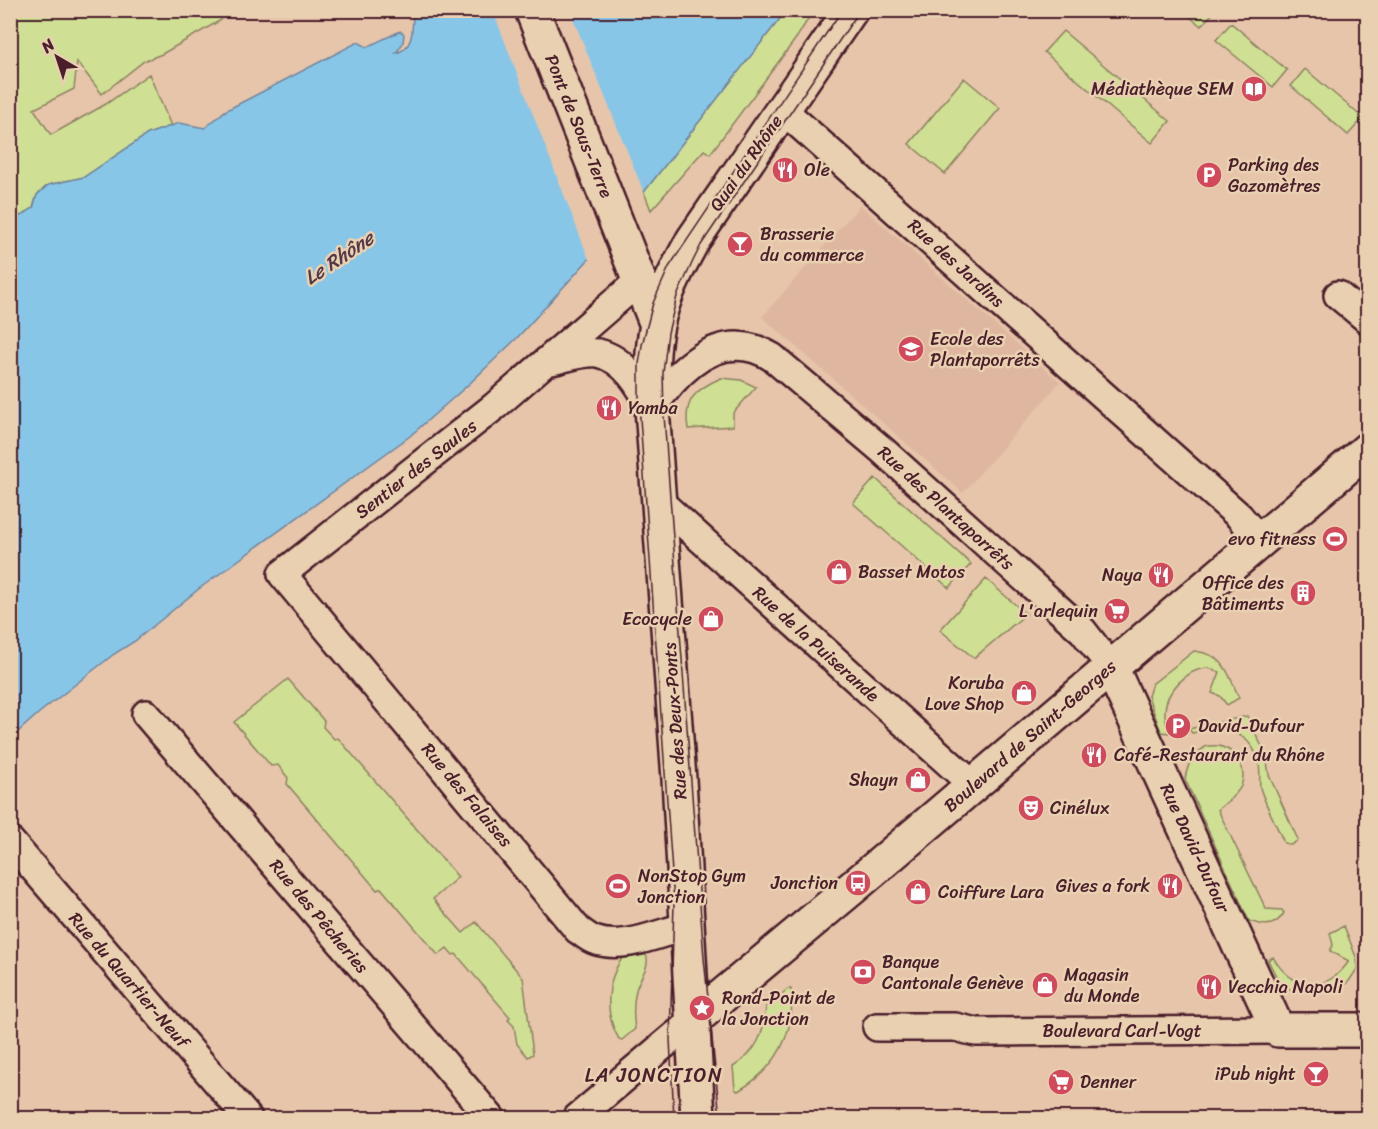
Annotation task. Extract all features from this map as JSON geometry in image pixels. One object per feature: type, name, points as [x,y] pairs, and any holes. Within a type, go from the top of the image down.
[{"type":"street","name":"Pont de Sous-Terre","points":[[532,10],[657,325]]},
{"type":"street","name":"Quai du Rhône","points":[[657,325],[675,272],[693,240],[851,10]]},
{"type":"street","name":"Rue des Jardins","points":[[783,110],[1230,508],[1259,540]]},
{"type":"street","name":"Sentier des Saules","points":[[282,574],[495,406],[640,280]]},
{"type":"street","points":[[1338,295],[1368,320]]},
{"type":"street","name":"Rue des Deux-Ponts","points":[[657,325],[652,364],[652,408],[679,779],[698,1119]]},
{"type":"street","name":"Rue des Plantaporrêts","points":[[652,408],[663,392],[685,370],[711,351],[739,347],[754,348],[772,357],[882,450],[1083,631],[1111,666]]},
{"type":"street","name":"Sentier des Saules","points":[[547,362],[582,354],[597,353],[607,357],[630,373],[639,383],[652,408]]},
{"type":"street","name":"Boulevard de Saint-Georges","points":[[691,1022],[1368,448]]},
{"type":"street","name":"Rue de la Puiserande","points":[[660,502],[973,785]]},
{"type":"street","name":"Rue des Falaises","points":[[282,574],[578,930],[592,940],[608,944],[644,938],[687,926]]},
{"type":"street","name":"Rue David-Dufour","points":[[1111,666],[1278,1030]]},
{"type":"street","name":"Rue des Pêcheries","points":[[146,714],[491,1119]]},
{"type":"street","name":"Rue du Quartier-Neuf","points":[[10,841],[248,1119]]},
{"type":"street","points":[[576,1119],[691,1022]]},
{"type":"street","name":"Boulevard Carl-Vogt","points":[[877,1027],[955,1027],[976,1032],[1368,1030]]},
{"type":"shaded area","name":"Ecole des Plantaporrêts","points":[[860,205],[1060,382],[963,493],[762,317]]},
{"type":"green space","points":[[11,11],[227,11],[221,20],[162,54],[144,61],[102,94],[77,62],[74,89],[34,109],[51,135],[106,104],[149,74],[171,126],[148,134],[84,177],[48,185],[37,195],[33,208],[21,216],[11,210]]},
{"type":"green space","points":[[786,11],[813,11],[797,37],[710,154],[704,150],[651,210],[644,192]]},
{"type":"green space","points":[[1183,11],[1215,11],[1201,26]]},
{"type":"green space","points":[[1231,23],[1287,70],[1273,87],[1216,40]]},
{"type":"green space","points":[[1063,31],[1170,121],[1152,143],[1044,52]]},
{"type":"green space","points":[[1305,69],[1363,118],[1348,135],[1291,86]]},
{"type":"green space","points":[[964,78],[1000,108],[945,174],[909,144]]},
{"type":"green space","points":[[721,378],[741,380],[756,387],[733,413],[733,426],[688,429],[688,410],[693,397],[698,391]]},
{"type":"green space","points":[[875,478],[971,564],[949,588],[853,503]]},
{"type":"green space","points":[[986,579],[1026,614],[974,658],[940,630]]},
{"type":"green space","points":[[1194,651],[1213,656],[1224,666],[1239,698],[1227,705],[1220,696],[1212,693],[1220,672],[1208,668],[1192,673],[1173,689],[1169,696],[1165,713],[1170,733],[1161,732],[1148,696],[1152,684]]},
{"type":"green space","points":[[288,679],[324,721],[323,727],[334,739],[338,738],[458,877],[433,899],[463,933],[476,922],[523,978],[533,1054],[528,1057],[517,1044],[514,1026],[508,1020],[510,1017],[456,954],[453,955],[447,948],[438,955],[381,888],[377,890],[287,784],[288,778],[278,765],[271,766],[234,722]]},
{"type":"green space","points":[[1247,716],[1266,755],[1269,775],[1298,840],[1291,845],[1284,843],[1264,799],[1260,787],[1258,759],[1247,740],[1231,731],[1212,730],[1192,733],[1189,729]]},
{"type":"green space","points":[[1207,746],[1228,749],[1240,762],[1243,774],[1241,786],[1234,796],[1218,810],[1266,909],[1282,910],[1284,913],[1273,923],[1264,925],[1249,921],[1185,779],[1192,760]]},
{"type":"green space","points":[[1344,926],[1356,957],[1357,969],[1349,981],[1337,990],[1297,990],[1286,988],[1279,982],[1268,960],[1273,957],[1290,977],[1300,982],[1320,983],[1340,972],[1349,961],[1330,951],[1333,945],[1330,933]]},
{"type":"green space","points":[[646,955],[646,968],[635,995],[635,1029],[622,1040],[619,1039],[614,1029],[609,1009],[613,977],[622,958]]},
{"type":"green space","points":[[791,989],[792,1005],[790,1021],[781,1049],[763,1072],[738,1091],[735,1089],[733,1067],[748,1055],[758,1042],[766,1007]]},
{"type":"water","name":"Le Rhône","points":[[435,10],[786,11],[589,259],[517,338],[469,384],[410,436],[200,588],[135,641],[114,654],[39,713],[11,738],[10,210],[21,216],[33,208],[37,195],[48,185],[84,177],[148,134],[179,123],[205,128],[225,111],[358,42],[367,47],[400,31],[404,34],[403,43],[396,53],[407,47],[411,37],[413,12],[427,15]]},
{"type":"pier","points":[[493,11],[570,11],[645,195],[590,262]]},
{"type":"tram line","points":[[674,1118],[670,1039],[674,903],[639,404],[639,364],[653,303],[669,267],[842,10]]},
{"type":"tram line","points":[[720,1118],[704,958],[664,415],[663,373],[668,333],[677,296],[701,245],[860,10]]},
{"type":"place","name":"Médiathèque SEM","points":[[1254,89]]},
{"type":"place","name":"Ole","points":[[785,170]]},
{"type":"place","name":"Parking des Gazomètres","points":[[1209,175]]},
{"type":"place","name":"Brasserie du commerce","points":[[740,244]]},
{"type":"place","name":"Ecole des Plantaporrêts","points":[[911,349]]},
{"type":"place","name":"Yamba","points":[[609,408]]},
{"type":"place","name":"evo fitness","points":[[1335,539]]},
{"type":"place","name":"Basset Motos","points":[[839,572]]},
{"type":"place","name":"Naya","points":[[1161,575]]},
{"type":"place","name":"Office des Bâtiments","points":[[1303,593]]},
{"type":"place","name":"L'arlequin","points":[[1117,611]]},
{"type":"place","name":"Ecocycle","points":[[711,619]]},
{"type":"place","name":"Koruba Love Shop","points":[[1024,693]]},
{"type":"place","name":"David-Dufour","points":[[1178,726]]},
{"type":"place","name":"Café-Restaurant du Rhône","points":[[1094,755]]},
{"type":"place","name":"Shayn","points":[[918,780]]},
{"type":"place","name":"Cinélux","points":[[1031,808]]},
{"type":"place","name":"Jonction","points":[[858,883]]},
{"type":"place","name":"NonStop Gym Jonction","points":[[618,886]]},
{"type":"place","name":"Gives a fork","points":[[1170,886]]},
{"type":"place","name":"Coiffure Lara","points":[[918,892]]},
{"type":"place","name":"Banque Cantonale Genève","points":[[863,972]]},
{"type":"place","name":"Magasin du Monde","points":[[1045,985]]},
{"type":"place","name":"Vecchia Napoli","points":[[1209,987]]},
{"type":"place","name":"Rond-Point de la Jonction","points":[[702,1008]]},
{"type":"place","name":"iPub night","points":[[1316,1074]]},
{"type":"place","name":"Denner","points":[[1061,1082]]},
{"type":"district","name":"LA JONCTION","points":[[654,1075]]}]
